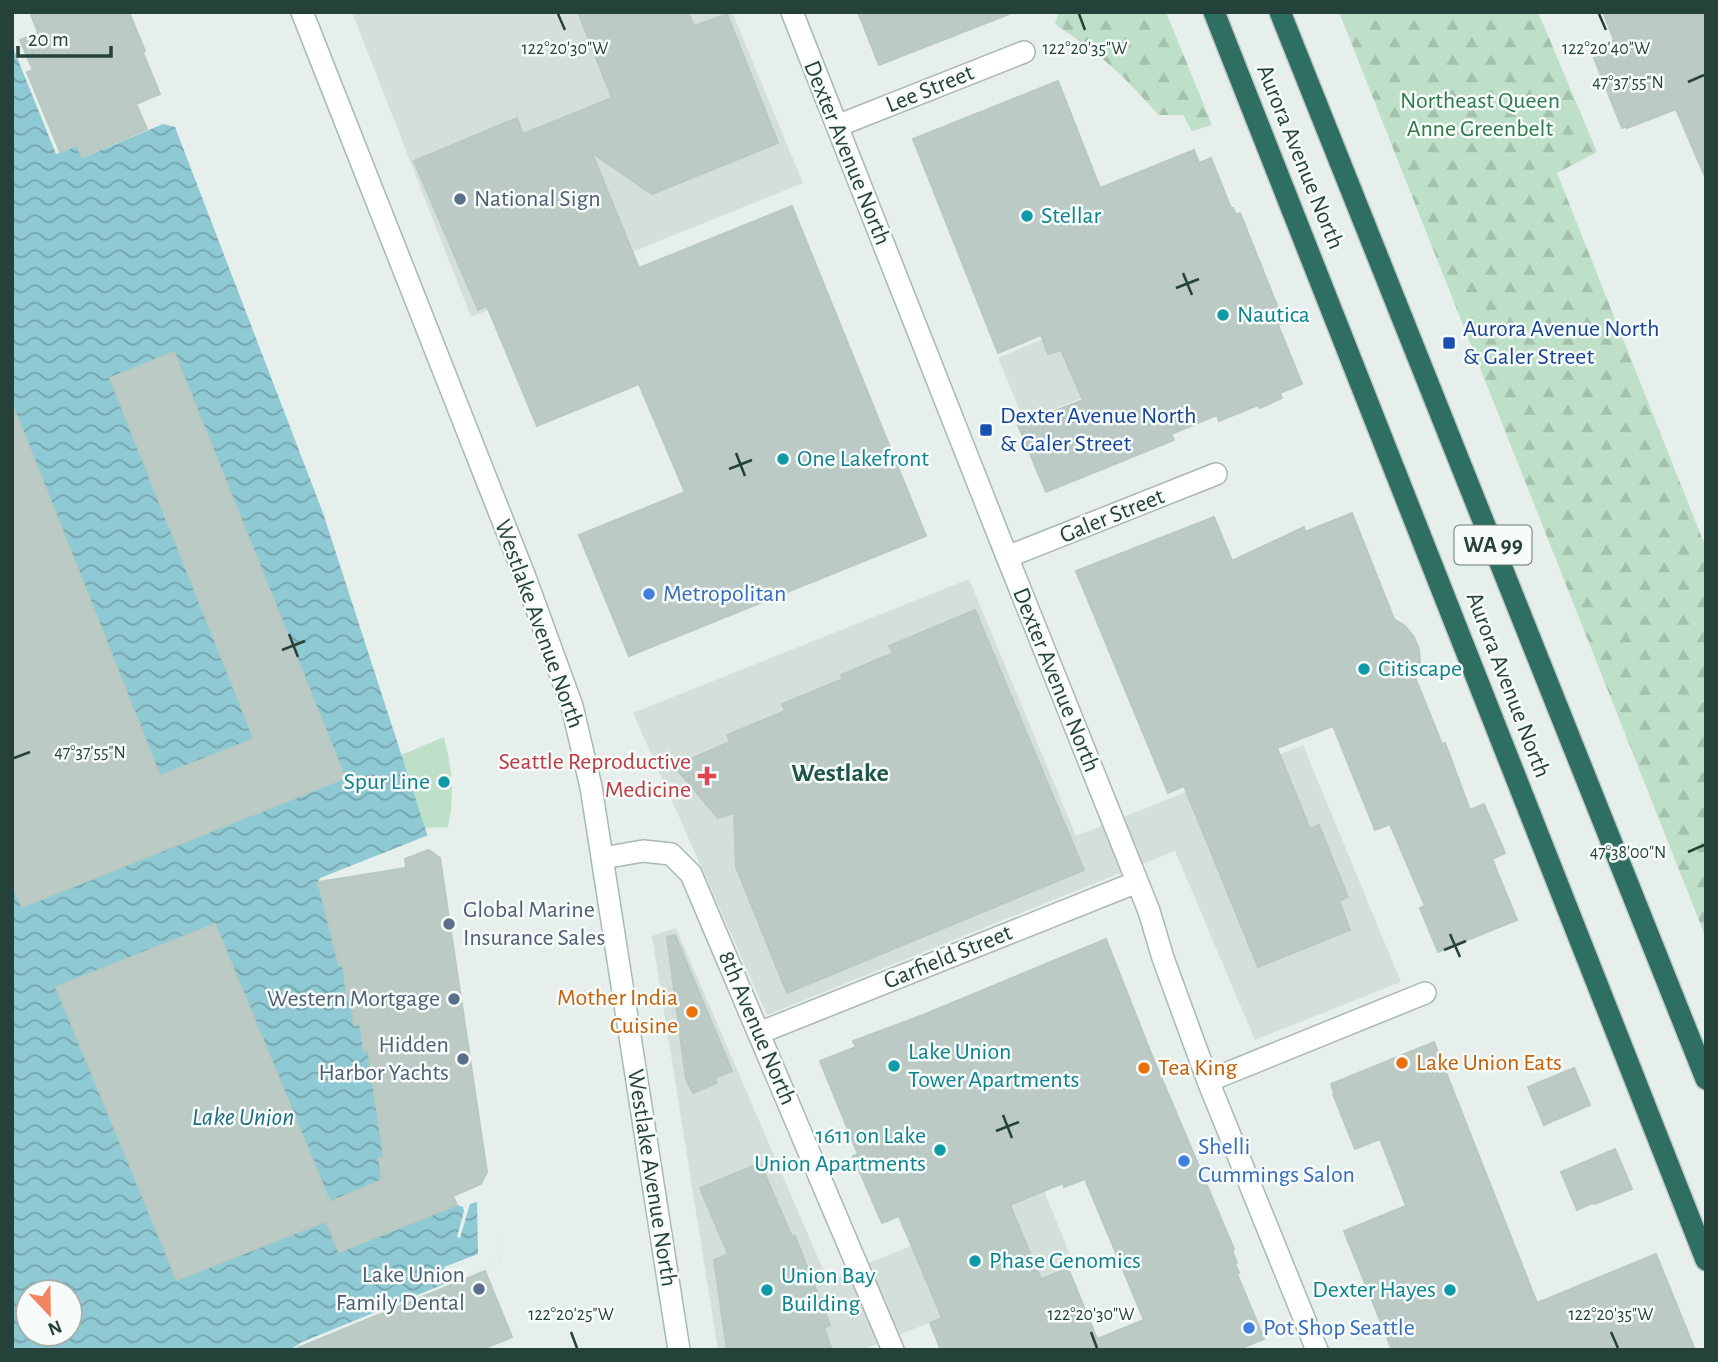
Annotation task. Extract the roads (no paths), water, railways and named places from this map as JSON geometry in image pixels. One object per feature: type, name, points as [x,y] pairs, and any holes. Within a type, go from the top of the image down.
[{"type":"highway","name":"Aurora Avenue North","points":[[1214,12],[1706,1259]]},
{"type":"highway","name":"Aurora Avenue North","points":[[1280,12],[1706,1079]]},
{"type":"main road","name":"Westlake Avenue North","points":[[302,12],[525,577],[572,706],[591,787],[603,858],[678,1350]]},
{"type":"main road","name":"Dexter Avenue North","points":[[792,12],[1137,882],[1208,1081],[1316,1349]]},
{"type":"main road","name":"Lee Street","points":[[837,126],[1024,52]]},
{"type":"main road","name":"Galer Street","points":[[1007,557],[1216,474]]},
{"type":"main road","name":"8th Avenue North","points":[[603,858],[643,851],[671,854],[691,874],[893,1350]]},
{"type":"main road","name":"Garfield Street","points":[[759,1033],[1137,882]]},
{"type":"main road","points":[[1208,1081],[1426,993]]},
{"type":"water","name":"Lake Union","points":[[12,45],[56,154],[77,146],[82,158],[163,124],[175,127],[323,513],[429,840],[501,1261],[302,1342],[290,1350],[12,1350]]},
{"type":"place","name":"National Sign","points":[[460,199]]},
{"type":"place","name":"Stellar","points":[[1027,216]]},
{"type":"place","name":"Nautica","points":[[1223,315]]},
{"type":"place","name":"Aurora Avenue North & Galer Street","points":[[1449,343]]},
{"type":"place","name":"Dexter Avenue North & Galer Street","points":[[986,430]]},
{"type":"place","name":"One Lakefront","points":[[783,459]]},
{"type":"place","name":"Metropolitan","points":[[649,594]]},
{"type":"place","name":"Citiscape","points":[[1364,669]]},
{"type":"place","name":"Seattle Reproductive Medicine","points":[[707,776]]},
{"type":"place","name":"Spur Line","points":[[444,782]]},
{"type":"place","name":"Global Marine Insurance Sales","points":[[449,924]]},
{"type":"place","name":"Western Mortgage","points":[[454,999]]},
{"type":"place","name":"Mother India Cuisine","points":[[692,1012]]},
{"type":"place","name":"Hidden Harbor Yachts","points":[[463,1059]]},
{"type":"place","name":"Lake Union Eats","points":[[1402,1063]]},
{"type":"place","name":"Lake Union Tower Apartments","points":[[894,1066]]},
{"type":"place","name":"Tea King","points":[[1144,1068]]},
{"type":"place","name":"1611 on Lake Union Apartments","points":[[940,1150]]},
{"type":"place","name":"Shelli Cummings Salon","points":[[1184,1161]]},
{"type":"place","name":"Phase Genomics","points":[[975,1261]]},
{"type":"place","name":"Lake Union Family Dental","points":[[479,1289]]},
{"type":"place","name":"Union Bay Building","points":[[767,1290]]},
{"type":"place","name":"Dexter Hayes","points":[[1450,1290]]},
{"type":"place","name":"Pot Shop Seattle","points":[[1249,1328]]},
{"type":"district","name":"Westlake","points":[[840,773]]},
{"type":"park label","name":"Northeast Queen Anne Greenbelt","points":[[1480,115]]}]
